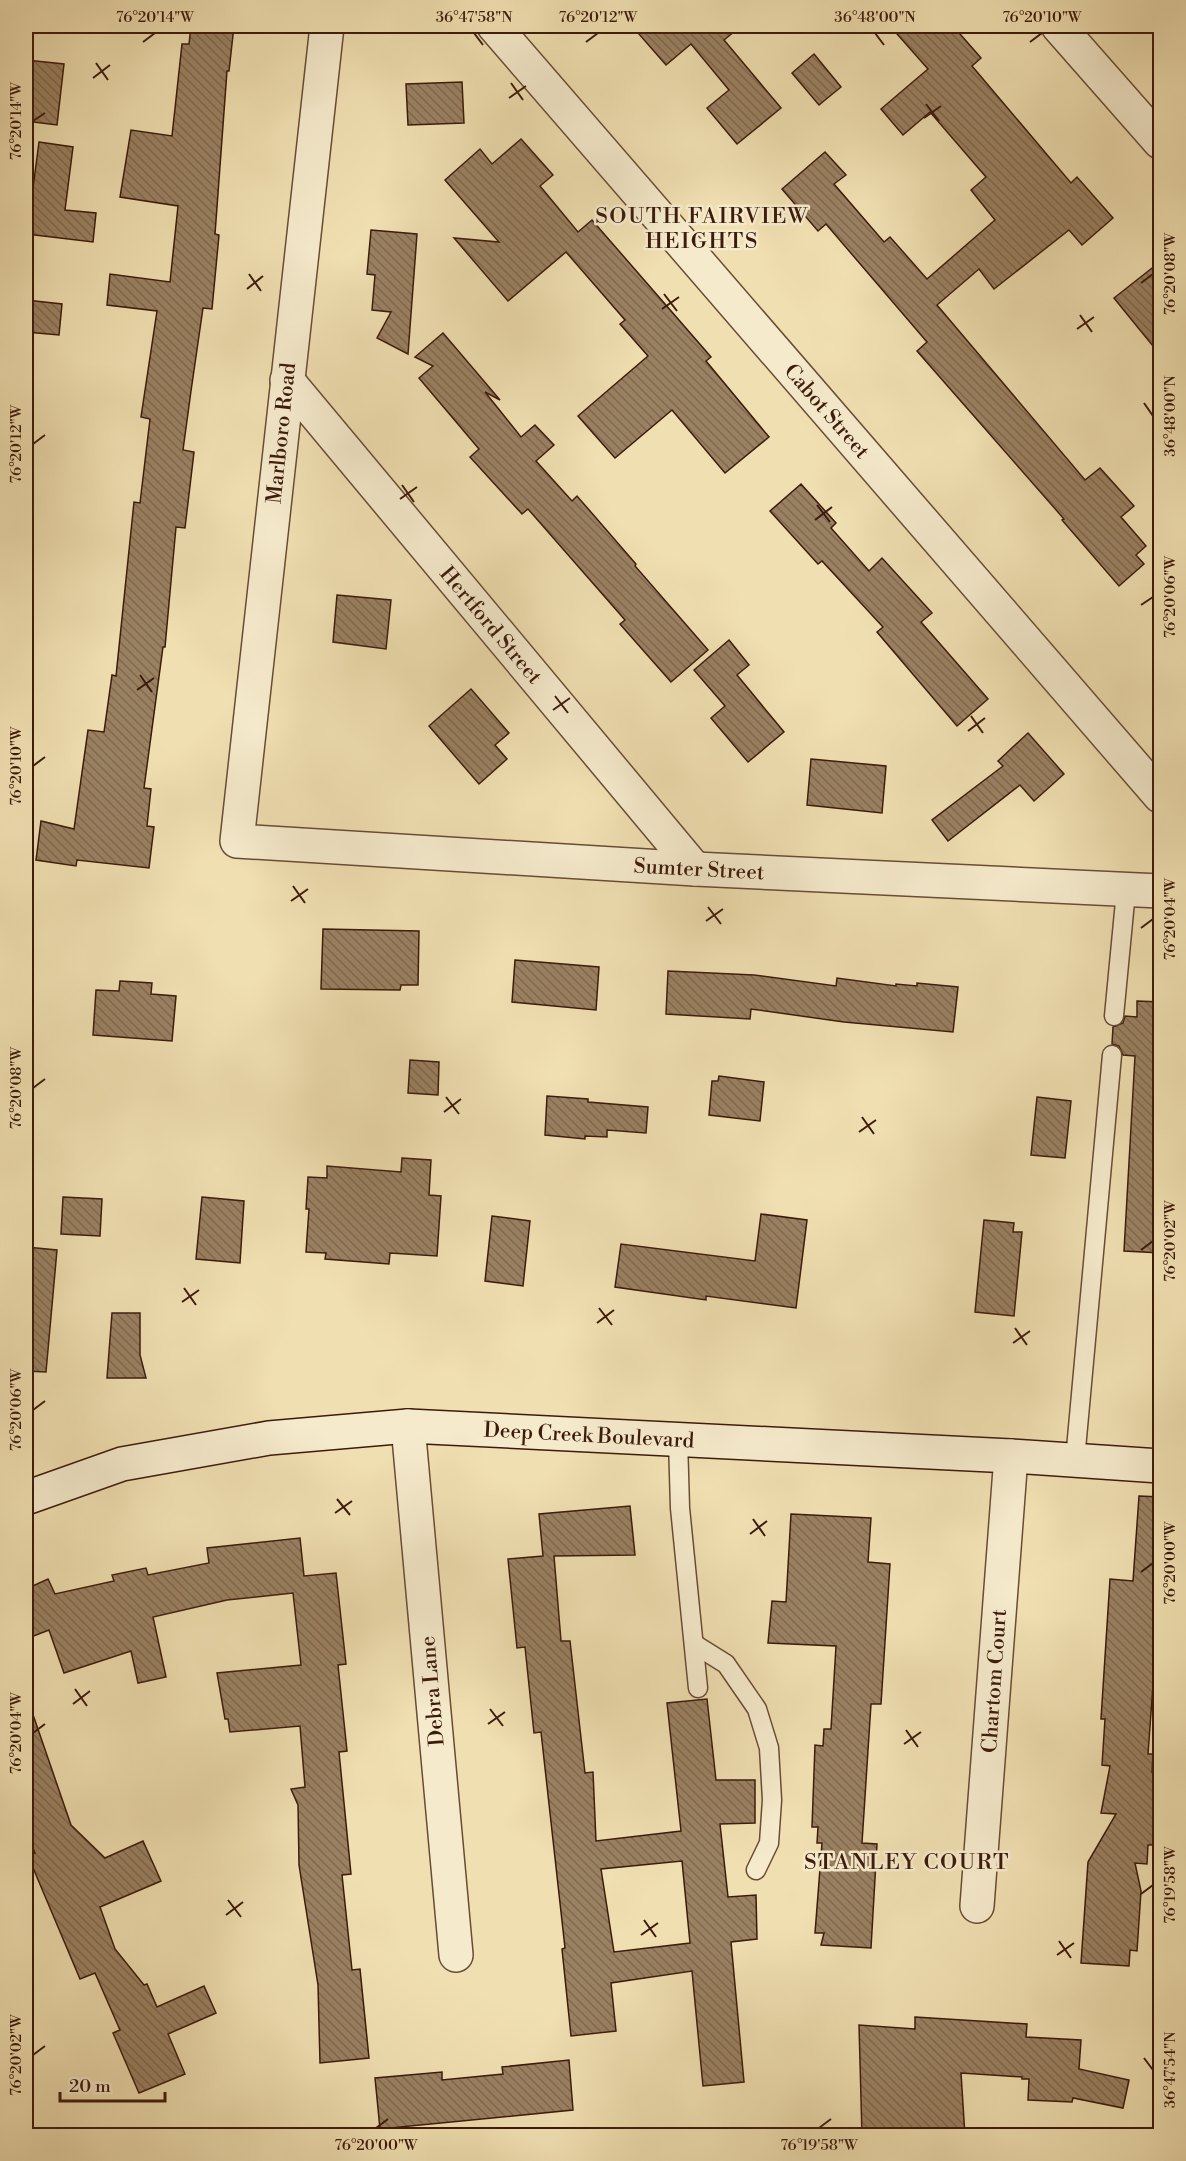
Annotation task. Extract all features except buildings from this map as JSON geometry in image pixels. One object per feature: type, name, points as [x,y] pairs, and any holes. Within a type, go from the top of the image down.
[{"type":"street","name":"Marlboro Road","points":[[237,841],[327,26]]},
{"type":"street","name":"Cabot Street","points":[[494,26],[1161,796]]},
{"type":"street","points":[[1058,26],[1161,142]]},
{"type":"street","name":"Hertford Street","points":[[287,380],[695,869]]},
{"type":"street","name":"Sumter Street","points":[[237,841],[695,869],[1161,891]]},
{"type":"street","name":"Deep Creek Boulevard","points":[[26,1498],[122,1464],[269,1438],[408,1426],[1011,1456],[1161,1466]]},
{"type":"street","name":"Debra Lane","points":[[408,1426],[456,1955]]},
{"type":"street","name":"Chartom Court","points":[[977,1906],[1011,1456]]},
{"type":"lane","points":[[1114,1016],[1126,891]]},
{"type":"lane","points":[[1075,1460],[1112,1054]]},
{"type":"lane","points":[[678,1440],[680,1508],[698,1688]]},
{"type":"lane","points":[[694,1644],[726,1664],[757,1708],[769,1748],[772,1800],[768,1843],[756,1870]]},
{"type":"district","name":"SOUTH FAIRVIEW HEIGHTS","points":[[702,228]]},
{"type":"district","name":"STANLEY COURT","points":[[907,1861]]}]
